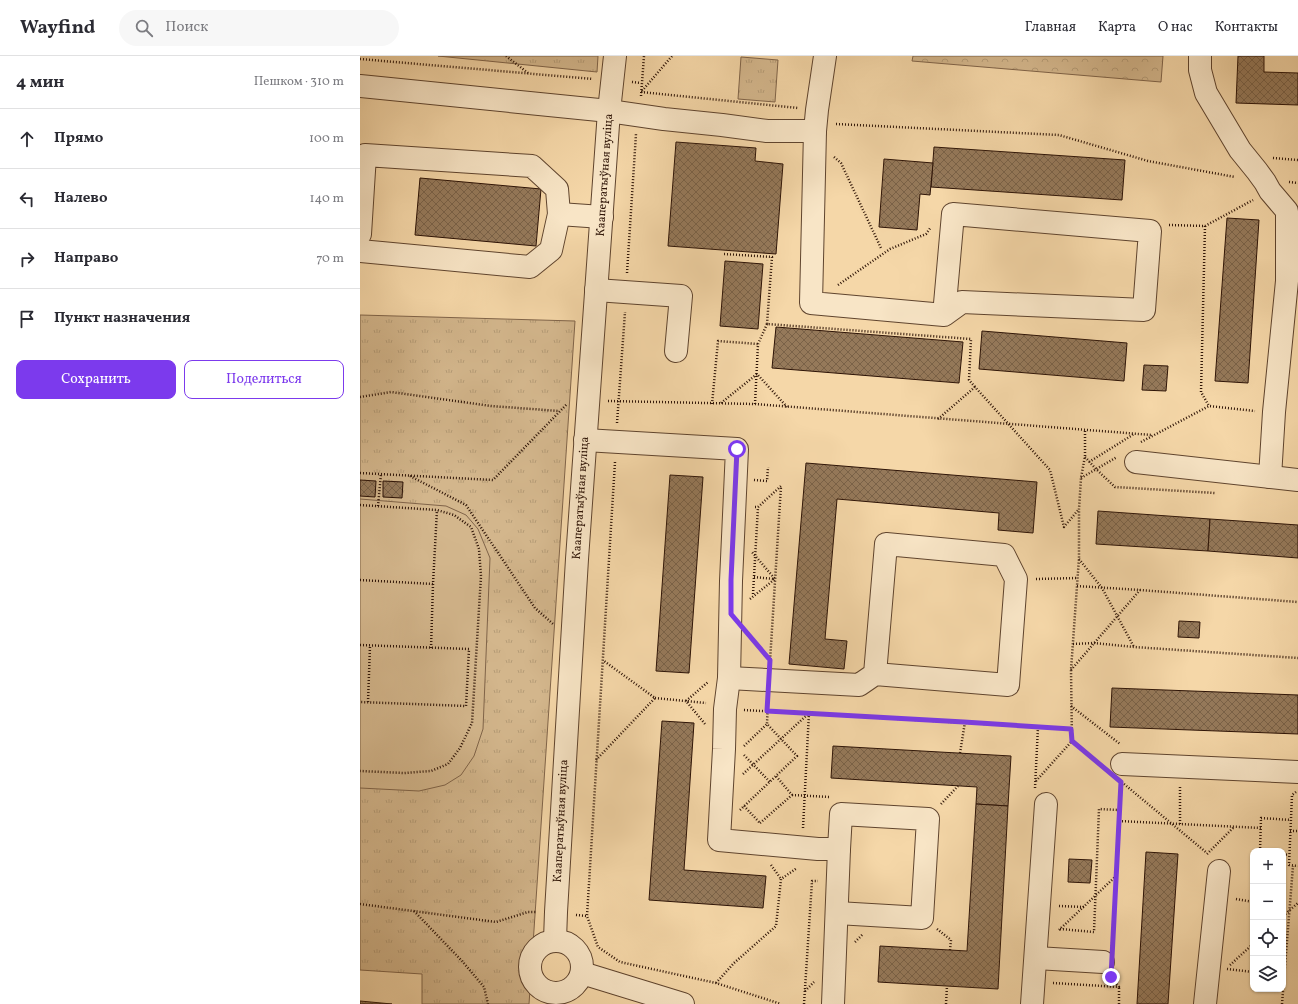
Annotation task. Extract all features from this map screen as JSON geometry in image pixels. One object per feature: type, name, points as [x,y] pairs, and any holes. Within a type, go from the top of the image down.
[{"type":"street","name":"Кааператыўная вуліца","points":[[556,940],[556,912],[585,440],[609,111],[615,56]]},
{"type":"street","points":[[825,56],[815,126],[812,303],[944,315],[962,302],[1144,310],[1150,231],[953,214],[944,315]]},
{"type":"street","points":[[1200,56],[1200,70],[1206,93],[1221,121],[1240,150],[1287,211],[1293,282],[1274,412],[1270,478]]},
{"type":"street","points":[[360,86],[609,111],[767,131],[815,126]]},
{"type":"street","points":[[360,234],[365,155],[532,166],[557,188],[559,214],[551,250],[530,267],[360,251]]},
{"type":"street","points":[[559,214],[602,217]]},
{"type":"street","points":[[596,290],[681,296],[676,351]]},
{"type":"street","points":[[585,440],[737,449],[731,614],[721,678],[725,708],[719,840],[839,849]]},
{"type":"street","points":[[1132,453],[1270,478],[1298,480]]},
{"type":"street","points":[[721,678],[776,674],[859,685],[875,674],[1008,685],[1016,579],[1004,555],[886,544],[875,674]]},
{"type":"street","points":[[1115,768],[1180,767],[1298,772]]},
{"type":"street","points":[[1032,1004],[1046,804]]},
{"type":"street","points":[[833,1004],[841,814],[928,819],[922,918],[837,913]]},
{"type":"street","points":[[1205,1004],[1219,871]]},
{"type":"street","points":[[556,940],[567,943],[577,950],[582,961],[582,973],[577,984],[567,992],[554,999],[535,983],[530,972],[530,961],[535,951],[544,943],[556,940]]},
{"type":"street","points":[[1036,958],[1108,964]]},
{"type":"street","points":[[582,973],[684,1004]]},
{"type":"path","points":[[506,56],[529,73]]},
{"type":"path","points":[[644,56],[638,115],[618,402],[587,916],[598,947],[620,962],[716,983],[781,1004]]},
{"type":"path","points":[[641,92],[672,56]]},
{"type":"path","points":[[360,60],[641,83]]},
{"type":"path","points":[[641,92],[815,126],[1059,135],[1148,161],[1268,187]]},
{"type":"path","points":[[815,126],[841,163],[881,248]]},
{"type":"path","points":[[1270,157],[1298,160]]},
{"type":"path","points":[[1163,224],[1205,226],[1268,187]]},
{"type":"path","points":[[1205,226],[1201,392],[1209,406]]},
{"type":"path","points":[[755,404],[758,344],[767,324]]},
{"type":"path","points":[[712,404],[718,341],[758,344]]},
{"type":"path","points":[[721,404],[757,374]]},
{"type":"path","points":[[757,374],[788,408]]},
{"type":"path","points":[[938,419],[975,387],[1050,470],[1064,527],[1079,509]]},
{"type":"path","points":[[360,397],[391,392],[491,406],[559,411]]},
{"type":"path","points":[[360,472],[493,480],[572,399]]},
{"type":"path","points":[[618,402],[755,404],[788,408],[1152,436]]},
{"type":"path","points":[[1081,478],[1132,453],[1152,436],[1209,406],[1274,412]]},
{"type":"path","points":[[1035,781],[1072,741],[1071,670],[1078,578],[1079,509],[1081,478],[1085,456],[1085,431]]},
{"type":"path","points":[[1089,462],[1134,434]]},
{"type":"path","points":[[378,506],[381,474]]},
{"type":"path","points":[[408,475],[466,505],[535,608],[572,641]]},
{"type":"path","points":[[720,829],[797,756],[767,724],[767,711],[776,674],[775,579],[780,486],[758,507],[752,605]]},
{"type":"path","points":[[360,504],[437,510],[454,515],[471,527],[479,549],[481,576],[472,723],[460,748],[448,764],[431,772],[404,773],[360,771]]},
{"type":"path","points":[[735,505],[758,507]]},
{"type":"path","points":[[431,648],[437,510]]},
{"type":"path","points":[[734,530],[775,579]]},
{"type":"path","points":[[1079,558],[1102,588],[1134,647]]},
{"type":"path","points":[[754,577],[775,579]]},
{"type":"path","points":[[1016,579],[1078,578]]},
{"type":"path","points":[[731,614],[775,579]]},
{"type":"path","points":[[360,580],[433,584]]},
{"type":"path","points":[[1077,586],[1298,602]]},
{"type":"path","points":[[1071,670],[1140,590]]},
{"type":"path","points":[[750,636],[776,674]]},
{"type":"path","points":[[1073,644],[1094,643],[1298,658]]},
{"type":"path","points":[[360,645],[469,649],[466,706],[360,702]]},
{"type":"path","points":[[368,702],[370,646]]},
{"type":"path","points":[[603,661],[655,698],[717,705],[725,708],[1071,729]]},
{"type":"path","points":[[686,701],[721,678]]},
{"type":"path","points":[[596,760],[655,698]]},
{"type":"path","points":[[1071,706],[1122,745],[1115,768],[1072,741]]},
{"type":"path","points":[[742,775],[809,713]]},
{"type":"path","points":[[716,983],[734,963],[776,926],[781,879],[813,857],[810,848],[809,713]]},
{"type":"path","points":[[960,753],[964,722]]},
{"type":"path","points":[[767,724],[739,751],[770,782]]},
{"type":"path","points":[[1180,767],[1180,824]]},
{"type":"path","points":[[738,842],[792,795],[776,776]]},
{"type":"path","points":[[1119,1004],[1119,987],[1108,964],[1116,877],[1121,782],[1207,853],[1234,827]]},
{"type":"path","points":[[928,819],[958,786]]},
{"type":"path","points":[[1298,791],[1292,795],[1289,855],[1289,865],[1298,866]]},
{"type":"path","points":[[744,806],[760,823]]},
{"type":"path","points":[[1060,929],[1094,932],[1099,809],[1119,810]]},
{"type":"path","points":[[1260,848],[1261,818],[1290,820]]},
{"type":"path","points":[[1119,821],[1261,828]]},
{"type":"path","points":[[1290,831],[1298,831]]},
{"type":"path","points":[[1282,1004],[1293,866]]},
{"type":"path","points":[[1057,932],[1116,877]]},
{"type":"path","points":[[804,1004],[812,881],[838,882]]},
{"type":"path","points":[[1286,913],[1298,902]]},
{"type":"path","points":[[360,904],[496,922],[528,912],[556,912],[587,916]]},
{"type":"path","points":[[1056,906],[1084,907]]},
{"type":"path","points":[[414,911],[462,961],[484,987],[488,1004]]},
{"type":"path","points":[[922,918],[951,940],[950,950]]},
{"type":"path","points":[[1209,968],[1250,972]]},
{"type":"path","points":[[1050,983],[1119,987]]},
{"type":"path","points":[[946,1004],[947,986]]},
{"type":"green space","points":[[438,56],[598,56],[597,72]]},
{"type":"green space","points":[[913,56],[1163,56],[1161,82],[912,61]]},
{"type":"green space","points":[[741,57],[778,60],[775,102],[738,99]]},
{"type":"green space","points":[[360,315],[575,321],[529,1004],[422,1004],[422,974],[360,970]]},
{"type":"green space","points":[[360,499],[446,506],[466,515],[478,529],[490,558],[483,729],[474,756],[461,775],[445,785],[419,791],[360,788]]},
{"type":"building","points":[[1238,56],[1264,56],[1264,72],[1298,73],[1298,105],[1236,103]]},
{"type":"building","points":[[676,142],[756,148],[755,161],[783,164],[776,254],[668,246]]},
{"type":"building","points":[[934,147],[1125,160],[1122,200],[931,187]]},
{"type":"building","points":[[884,159],[933,163],[930,195],[920,194],[917,230],[879,227]]},
{"type":"building","points":[[420,178],[541,189],[536,246],[415,235]]},
{"type":"building","points":[[1227,218],[1259,220],[1248,383],[1215,381]]},
{"type":"building","points":[[725,261],[763,264],[758,329],[720,326]]},
{"type":"building","points":[[776,327],[963,342],[959,383],[772,368]]},
{"type":"building","points":[[982,331],[1127,343],[1124,381],[979,369]]},
{"type":"building","points":[[1144,365],[1168,366],[1166,391],[1142,390]]},
{"type":"building","points":[[806,463],[1037,482],[1033,533],[998,530],[999,513],[837,499],[825,639],[847,641],[844,669],[789,664]]},
{"type":"building","points":[[670,475],[703,477],[689,673],[656,671]]},
{"type":"building","points":[[360,480],[376,481],[375,497],[360,496]]},
{"type":"building","points":[[383,481],[403,482],[402,498],[383,497]]},
{"type":"building","points":[[1098,511],[1210,519],[1208,551],[1096,544]]},
{"type":"building","points":[[1210,519],[1298,525],[1298,558],[1208,551]]},
{"type":"building","points":[[1179,621],[1200,622],[1199,638],[1178,637]]},
{"type":"building","points":[[1112,688],[1298,695],[1298,734],[1110,727]]},
{"type":"building","points":[[662,721],[694,723],[684,870],[766,876],[763,908],[649,900]]},
{"type":"building","points":[[833,746],[1011,756],[1008,806],[976,804],[977,787],[831,778]]},
{"type":"building","points":[[976,804],[1008,806],[998,989],[878,982],[880,946],[967,951]]},
{"type":"building","points":[[1146,852],[1178,854],[1168,1004],[1137,1004]]},
{"type":"building","points":[[1069,859],[1092,860],[1090,883],[1068,882]]},
{"type":"building","points":[[360,1001],[392,1004],[360,1004]]},
{"type":"route","points":[[737,449],[731,580],[731,614],[770,660],[767,711],[1071,729],[1072,741],[1121,782],[1111,977]]}]
